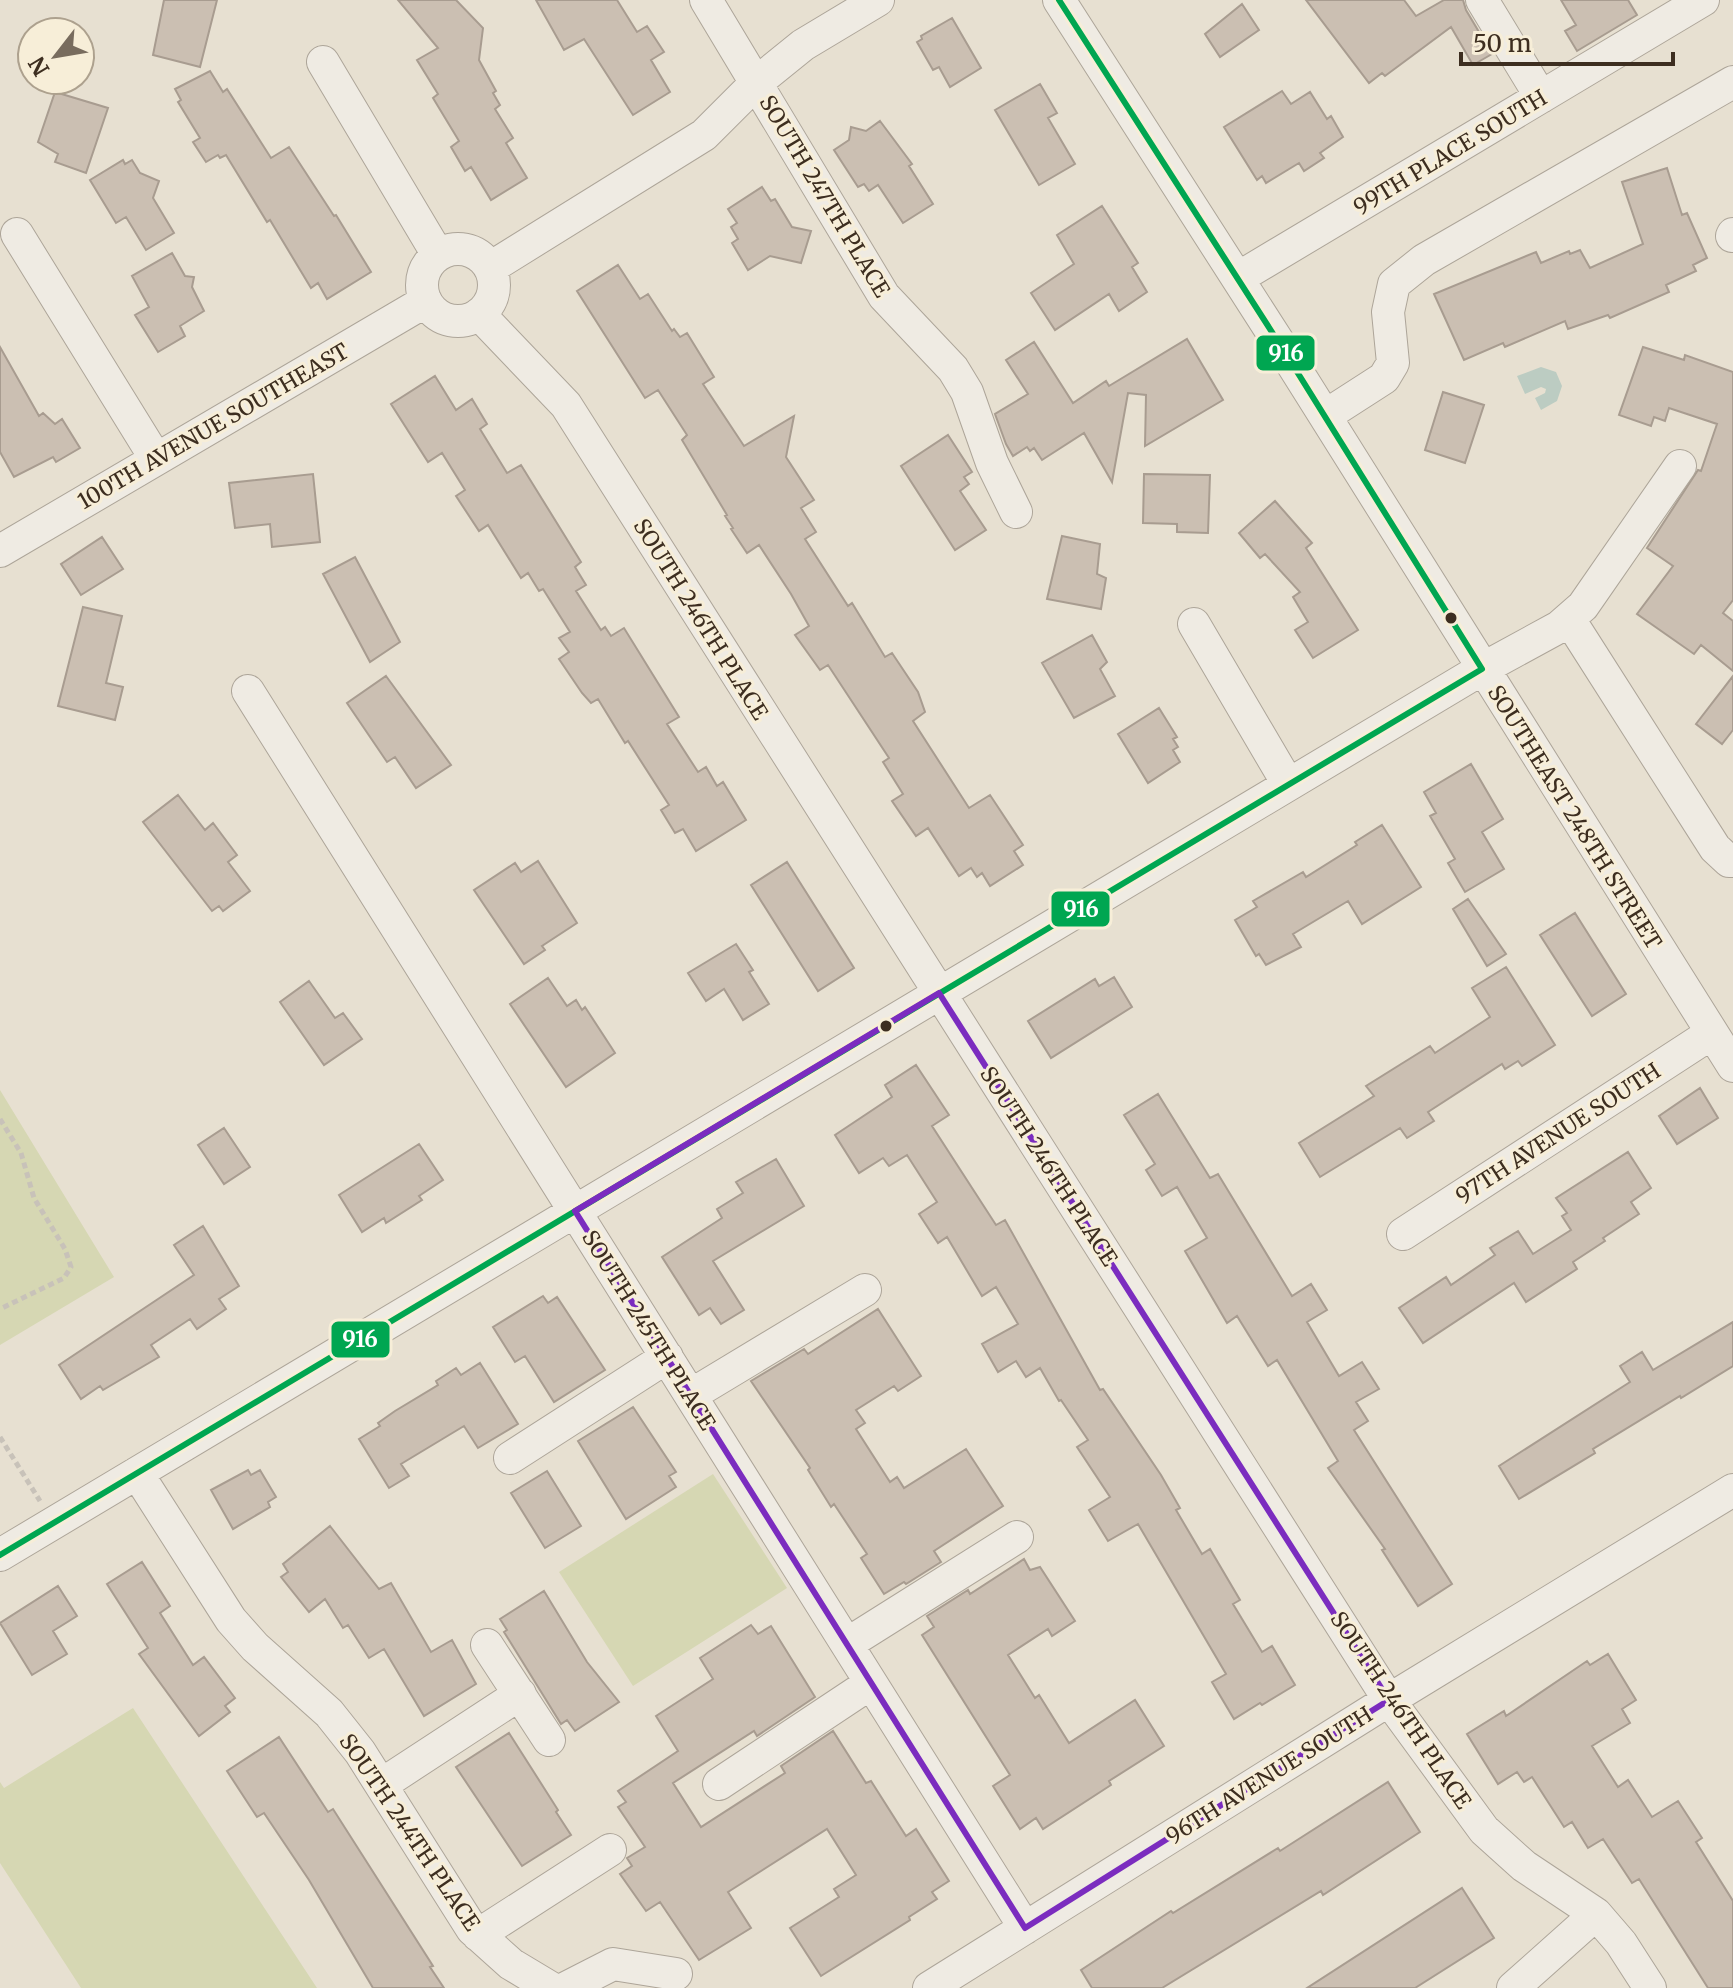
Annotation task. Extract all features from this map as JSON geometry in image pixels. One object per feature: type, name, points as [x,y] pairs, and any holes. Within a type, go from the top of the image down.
[{"type":"street","name":"SOUTH 247TH PLACE","points":[[706,0],[884,296],[904,320],[938,351],[967,392],[992,463],[1016,512]]},
{"type":"street","points":[[490,268],[704,135],[756,83],[803,45],[878,0]]},
{"type":"street","name":"SOUTHEAST 248TH STREET","points":[[1059,0],[1238,278],[1733,1066]]},
{"type":"street","points":[[1482,0],[1541,97]]},
{"type":"street","name":"99TH PLACE SOUTH","points":[[1238,278],[1703,0]]},
{"type":"street","points":[[323,62],[438,255]]},
{"type":"street","points":[[1325,416],[1384,378],[1393,363],[1388,312],[1394,284],[1424,260],[1733,82]]},
{"type":"street","points":[[17,234],[156,459]]},
{"type":"street","points":[[461,249],[483,258],[490,268],[494,288],[487,307],[479,314],[456,321],[434,311],[426,301],[422,281],[425,271],[438,255],[461,249]]},
{"type":"street","name":"100TH AVENUE SOUTHEAST","points":[[0,551],[426,301]]},
{"type":"street","name":"SOUTH 246TH PLACE","points":[[479,314],[566,405],[1389,1700],[1484,1830],[1524,1866],[1596,1914],[1621,1943],[1650,1988]]},
{"type":"street","points":[[0,1555],[1288,784],[1559,627],[1583,606],[1680,466]]},
{"type":"street","points":[[1569,619],[1715,848],[1733,861]]},
{"type":"street","points":[[1194,624],[1288,784]]},
{"type":"street","name":"SOUTH 245TH PLACE","points":[[248,691],[1025,1928]]},
{"type":"street","name":"97TH AVENUE SOUTH","points":[[1403,1234],[1712,1033]]},
{"type":"street","points":[[691,1395],[865,1290]]},
{"type":"street","points":[[510,1458],[667,1357]]},
{"type":"street","name":"SOUTH 244TH PLACE","points":[[137,1473],[231,1620],[255,1647],[329,1713],[360,1752],[472,1929],[511,1964],[551,1988]]},
{"type":"street","name":"96TH AVENUE SOUTH","points":[[929,1988],[1389,1700],[1733,1490]]},
{"type":"street","points":[[847,1644],[1017,1537]]},
{"type":"street","points":[[487,1645],[549,1740]]},
{"type":"street","points":[[719,1784],[871,1683]]},
{"type":"street","points":[[381,1785],[520,1694]]},
{"type":"street","points":[[478,1935],[610,1850]]},
{"type":"street","points":[[1513,1988],[1596,1914]]},
{"type":"street","points":[[566,1988],[613,1964],[676,1974]]},
{"type":"path","points":[[0,1119],[21,1153],[34,1198],[65,1249],[71,1267],[64,1278],[0,1309]]},
{"type":"path","points":[[0,1437],[54,1523]]},
{"type":"highlighted area","points":[[939,993],[1389,1700],[1025,1928],[575,1211]]},
{"type":"green space","points":[[0,1090],[114,1277],[0,1345]]},
{"type":"green space","points":[[713,1474],[787,1588],[633,1686],[559,1572]]},
{"type":"green space","points":[[133,1708],[317,1988],[81,1988],[0,1863],[0,1782],[4,1788]]},
{"type":"shaded area","points":[[1541,367],[1556,372],[1562,386],[1557,401],[1541,410],[1535,398],[1545,393],[1546,389],[1541,387],[1525,394],[1517,376]]},
{"type":"building","points":[[164,0],[217,0],[200,67],[153,55]]},
{"type":"building","points":[[398,0],[456,0],[483,28],[479,60],[496,91],[493,93],[500,105],[495,109],[513,138],[506,143],[527,178],[491,200],[471,167],[465,171],[451,147],[459,141],[433,98],[438,94],[417,60],[438,48]]},
{"type":"building","points":[[536,0],[617,0],[637,32],[647,26],[664,52],[651,60],[670,92],[633,115],[584,39],[564,50]]},
{"type":"building","points":[[1306,0],[1404,0],[1416,16],[1444,0],[1463,0],[1492,54],[1473,65],[1451,27],[1385,76],[1382,73],[1369,83]]},
{"type":"building","points":[[1561,0],[1628,0],[1637,15],[1577,51],[1565,31],[1576,25]]},
{"type":"building","points":[[1242,4],[1259,30],[1220,57],[1205,34]]},
{"type":"building","points":[[952,18],[981,68],[950,87],[939,67],[933,70],[917,42],[922,39],[921,36]]},
{"type":"building","points":[[210,71],[223,92],[227,89],[271,158],[289,147],[371,272],[327,299],[318,283],[311,288],[226,155],[220,158],[218,155],[206,162],[193,142],[200,138],[178,102],[181,100],[175,89]]},
{"type":"building","points":[[1040,84],[1057,113],[1048,118],[1075,164],[1039,185],[995,110]]},
{"type":"building","points":[[1282,91],[1291,104],[1310,92],[1327,119],[1331,116],[1343,137],[1320,153],[1324,158],[1304,171],[1299,163],[1266,183],[1262,176],[1257,180],[1224,127]]},
{"type":"building","points":[[54,96],[68,96],[108,108],[86,173],[55,162],[58,154],[38,142]]},
{"type":"building","points":[[880,121],[912,164],[909,166],[933,204],[903,223],[878,185],[869,191],[864,184],[858,187],[834,150],[849,140],[851,127],[866,131]]},
{"type":"building","points":[[123,160],[125,164],[132,160],[140,173],[159,181],[153,198],[174,233],[146,250],[126,217],[116,223],[90,180]]},
{"type":"building","points":[[1667,168],[1682,215],[1687,213],[1707,258],[1693,265],[1696,271],[1666,285],[1669,292],[1610,318],[1608,315],[1568,329],[1565,321],[1505,347],[1503,343],[1464,360],[1434,294],[1536,252],[1541,263],[1569,251],[1570,254],[1580,250],[1590,268],[1643,244],[1622,182]]},
{"type":"building","points":[[762,187],[771,201],[775,199],[792,227],[811,231],[801,263],[770,256],[748,270],[732,243],[738,239],[731,227],[737,223],[728,209]]},
{"type":"building","points":[[1102,206],[1138,263],[1132,267],[1147,292],[1119,311],[1109,294],[1055,330],[1031,293],[1074,264],[1057,235]]},
{"type":"building","points":[[172,253],[185,276],[194,277],[192,287],[204,311],[180,326],[185,336],[158,352],[135,315],[149,307],[132,276]]},
{"type":"building","points":[[618,265],[640,299],[648,294],[672,331],[674,329],[680,337],[687,333],[714,377],[703,384],[744,446],[794,416],[786,457],[814,500],[801,508],[816,532],[805,539],[848,606],[852,603],[885,657],[892,653],[918,692],[925,712],[913,721],[969,808],[990,795],[1023,845],[1014,851],[1023,865],[990,886],[982,873],[977,877],[971,868],[959,876],[928,828],[916,836],[892,801],[903,794],[883,762],[889,758],[828,665],[820,670],[795,635],[809,626],[791,594],[759,545],[747,553],[682,440],[687,435],[658,390],[645,398],[577,291]]},
{"type":"building","points":[[1187,339],[1223,400],[1145,446],[1146,395],[1128,393],[1112,482],[1084,433],[1042,460],[1034,448],[1030,451],[1027,447],[1013,456],[995,414],[1028,394],[1006,360],[1034,342],[1073,403],[1106,381],[1109,386]]},
{"type":"building","points":[[0,347],[39,416],[43,413],[55,424],[62,419],[80,448],[56,462],[53,457],[14,477],[0,452]]},
{"type":"building","points":[[1643,347],[1684,360],[1685,355],[1733,372],[1733,600],[1723,613],[1733,621],[1733,671],[1701,645],[1694,654],[1637,614],[1673,566],[1647,548],[1698,470],[1701,471],[1717,424],[1669,408],[1665,421],[1654,417],[1651,426],[1619,415]]},
{"type":"building","points":[[435,376],[456,410],[472,399],[487,424],[480,429],[507,473],[521,465],[581,562],[575,567],[586,585],[576,591],[601,630],[605,627],[611,636],[624,628],[679,717],[667,724],[698,772],[706,767],[717,786],[723,782],[746,820],[696,851],[683,829],[675,833],[661,810],[669,805],[628,741],[625,743],[598,699],[591,703],[582,693],[559,659],[569,652],[559,638],[570,632],[543,589],[539,591],[528,573],[521,578],[488,525],[479,531],[456,496],[465,490],[442,453],[428,462],[391,404]]},
{"type":"building","points":[[1443,392],[1484,405],[1465,463],[1425,450]]},
{"type":"building","points":[[948,435],[972,472],[964,477],[969,484],[960,491],[986,530],[955,550],[901,466]]},
{"type":"building","points":[[313,474],[320,542],[272,547],[270,524],[235,528],[229,483]]},
{"type":"building","points":[[1144,474],[1210,475],[1208,533],[1177,532],[1177,524],[1143,523]]},
{"type":"building","points":[[1275,501],[1312,543],[1306,548],[1358,630],[1313,658],[1295,630],[1308,622],[1293,597],[1300,592],[1265,554],[1260,558],[1239,533]]},
{"type":"building","points":[[1062,536],[1100,544],[1097,574],[1106,578],[1101,609],[1047,599]]},
{"type":"building","points":[[102,537],[123,569],[81,595],[61,564]]},
{"type":"building","points":[[355,557],[400,642],[370,662],[323,574]]},
{"type":"building","points":[[83,607],[122,616],[106,683],[123,687],[115,720],[58,706]]},
{"type":"building","points":[[1092,635],[1107,662],[1100,669],[1115,696],[1074,718],[1042,663]]},
{"type":"building","points":[[386,676],[451,765],[416,788],[395,757],[387,762],[347,703]]},
{"type":"building","points":[[1733,676],[1733,730],[1722,744],[1696,724]]},
{"type":"building","points":[[1159,708],[1177,737],[1173,739],[1178,747],[1173,750],[1180,762],[1148,783],[1118,734]]},
{"type":"building","points":[[1471,764],[1503,819],[1482,832],[1504,869],[1465,892],[1448,863],[1455,859],[1430,816],[1436,813],[1424,792]]},
{"type":"building","points":[[178,795],[205,830],[213,823],[237,855],[228,862],[250,891],[223,911],[219,906],[212,911],[143,822]]},
{"type":"building","points":[[1382,825],[1421,887],[1362,924],[1348,901],[1293,934],[1301,947],[1266,965],[1259,954],[1256,956],[1235,920],[1257,907],[1253,901],[1303,872],[1306,877]]},
{"type":"building","points":[[538,861],[577,923],[542,946],[545,950],[524,964],[474,890],[515,863],[521,872]]},
{"type":"building","points":[[787,862],[854,968],[818,991],[751,885]]},
{"type":"building","points":[[1468,899],[1506,954],[1487,966],[1453,909]]},
{"type":"building","points":[[1575,913],[1626,994],[1592,1016],[1540,935]]},
{"type":"building","points":[[736,944],[769,1004],[743,1020],[724,989],[706,1001],[688,973]]},
{"type":"building","points":[[1506,967],[1555,1045],[1522,1066],[1518,1061],[1505,1069],[1502,1064],[1428,1112],[1434,1121],[1407,1138],[1400,1128],[1320,1177],[1299,1143],[1374,1096],[1366,1086],[1430,1046],[1435,1053],[1490,1017],[1472,988]]},
{"type":"building","points":[[1114,977],[1132,1007],[1051,1058],[1028,1021],[1095,979],[1099,986]]},
{"type":"building","points":[[548,978],[567,1006],[576,1000],[582,1010],[585,1007],[615,1053],[566,1087],[510,1004]]},
{"type":"building","points":[[309,981],[335,1018],[343,1013],[362,1039],[324,1065],[280,1002]]},
{"type":"building","points":[[916,1065],[949,1115],[932,1126],[996,1225],[1005,1220],[1100,1390],[1103,1389],[1161,1475],[1180,1508],[1176,1510],[1202,1554],[1210,1549],[1240,1600],[1233,1604],[1262,1652],[1272,1646],[1295,1685],[1262,1705],[1260,1703],[1234,1719],[1212,1682],[1226,1674],[1138,1524],[1108,1541],[1089,1510],[1110,1497],[1077,1447],[1088,1440],[1059,1401],[1040,1368],[1026,1377],[1016,1361],[998,1372],[982,1344],[1018,1324],[996,1287],[982,1296],[947,1237],[938,1243],[919,1214],[937,1202],[907,1155],[889,1166],[883,1158],[859,1173],[835,1135],[892,1097],[885,1085]]},
{"type":"building","points":[[1700,1088],[1718,1118],[1677,1144],[1659,1116]]},
{"type":"building","points":[[1158,1094],[1210,1178],[1218,1174],[1292,1296],[1311,1284],[1327,1310],[1307,1322],[1339,1376],[1362,1362],[1379,1389],[1356,1402],[1368,1421],[1354,1430],[1452,1584],[1418,1606],[1382,1550],[1385,1549],[1328,1468],[1338,1461],[1277,1360],[1268,1366],[1237,1316],[1227,1323],[1185,1251],[1207,1238],[1177,1187],[1162,1196],[1146,1170],[1155,1164],[1124,1115]]},
{"type":"building","points":[[224,1128],[250,1167],[224,1184],[198,1145]]},
{"type":"building","points":[[419,1144],[443,1180],[419,1196],[422,1200],[386,1223],[384,1218],[362,1232],[339,1195]]},
{"type":"building","points":[[1628,1152],[1651,1188],[1631,1202],[1639,1214],[1573,1262],[1577,1269],[1526,1302],[1514,1283],[1423,1343],[1399,1308],[1446,1277],[1451,1285],[1495,1255],[1490,1248],[1518,1231],[1533,1254],[1571,1230],[1562,1216],[1567,1213],[1556,1198]]},
{"type":"building","points":[[776,1159],[804,1206],[713,1261],[744,1310],[721,1324],[710,1308],[699,1315],[662,1257],[722,1218],[717,1209],[743,1193],[736,1182]]},
{"type":"building","points":[[203,1226],[239,1286],[219,1299],[226,1309],[197,1329],[190,1319],[151,1345],[159,1357],[103,1390],[100,1386],[81,1399],[59,1365],[194,1275],[174,1245]]},
{"type":"building","points":[[543,1296],[548,1303],[557,1297],[605,1370],[554,1402],[525,1356],[515,1362],[493,1327]]},
{"type":"building","points":[[878,1309],[921,1376],[898,1391],[894,1386],[856,1410],[865,1423],[856,1429],[890,1482],[897,1477],[904,1488],[966,1449],[1003,1506],[934,1551],[941,1562],[884,1594],[861,1558],[867,1554],[834,1504],[831,1507],[808,1470],[810,1468],[751,1381],[804,1349],[808,1354]]},
{"type":"building","points":[[1733,1322],[1733,1366],[1593,1449],[1595,1453],[1519,1499],[1499,1466],[1630,1382],[1620,1366],[1642,1352],[1653,1370]]},
{"type":"building","points":[[480,1363],[518,1424],[478,1448],[464,1426],[401,1464],[409,1476],[389,1488],[359,1439],[380,1426],[378,1423],[395,1411],[438,1385],[436,1381],[456,1368],[461,1375]]},
{"type":"building","points":[[633,1407],[676,1472],[669,1476],[676,1487],[626,1519],[578,1441]]},
{"type":"building","points":[[248,1470],[251,1475],[260,1470],[276,1497],[268,1502],[270,1507],[233,1529],[211,1490]]},
{"type":"building","points":[[547,1471],[581,1526],[545,1548],[511,1493]]},
{"type":"building","points":[[330,1526],[379,1589],[391,1583],[431,1652],[452,1640],[476,1684],[424,1716],[384,1649],[369,1658],[348,1625],[343,1628],[325,1599],[309,1612],[281,1577],[288,1572],[283,1564]]},
{"type":"building","points":[[1024,1559],[1030,1570],[1040,1567],[1075,1621],[1052,1636],[1048,1629],[1008,1655],[1035,1698],[1039,1695],[1069,1743],[1135,1700],[1164,1746],[1043,1829],[1036,1818],[1020,1829],[993,1786],[1010,1775],[922,1635],[934,1627],[927,1616],[968,1590],[970,1594]]},
{"type":"building","points":[[142,1562],[170,1606],[160,1613],[193,1665],[204,1657],[235,1698],[225,1706],[230,1712],[199,1736],[139,1654],[148,1648],[107,1584]]},
{"type":"building","points":[[58,1586],[77,1616],[53,1631],[67,1654],[32,1675],[0,1623]]},
{"type":"building","points":[[544,1591],[587,1662],[619,1702],[575,1731],[567,1720],[561,1724],[504,1632],[507,1630],[500,1619]]},
{"type":"building","points":[[751,1625],[758,1634],[771,1626],[815,1697],[757,1736],[754,1731],[673,1783],[701,1827],[785,1773],[781,1766],[833,1731],[866,1783],[871,1781],[906,1836],[916,1829],[949,1881],[932,1892],[937,1899],[909,1917],[910,1920],[821,1976],[790,1928],[839,1897],[834,1889],[856,1875],[827,1829],[728,1892],[751,1928],[699,1960],[660,1902],[646,1911],[620,1874],[632,1866],[627,1858],[645,1847],[618,1807],[626,1802],[618,1791],[678,1751],[656,1716],[713,1679],[700,1658]]},
{"type":"building","points":[[1608,1654],[1636,1700],[1622,1709],[1630,1723],[1592,1746],[1618,1787],[1628,1780],[1652,1817],[1678,1801],[1702,1838],[1696,1842],[1733,1901],[1733,1988],[1708,1988],[1639,1879],[1632,1883],[1603,1839],[1588,1848],[1572,1822],[1564,1827],[1532,1777],[1524,1782],[1517,1772],[1498,1784],[1467,1734],[1504,1711],[1506,1716],[1587,1661],[1590,1665]]},
{"type":"building","points":[[509,1733],[571,1835],[522,1866],[456,1767]]},
{"type":"building","points":[[279,1737],[328,1812],[333,1809],[444,1988],[373,1988],[309,1880],[264,1813],[257,1817],[227,1771]]},
{"type":"building","points":[[1388,1782],[1420,1832],[1323,1895],[1321,1891],[1162,1988],[1092,1988],[1081,1970],[1171,1911],[1173,1913],[1278,1848],[1280,1851]]},
{"type":"building","points":[[1462,1888],[1494,1938],[1415,1988],[1307,1988]]},
{"type":"transit line","name":"916","points":[[0,1555],[1482,669],[1286,354],[1059,0]]}]
